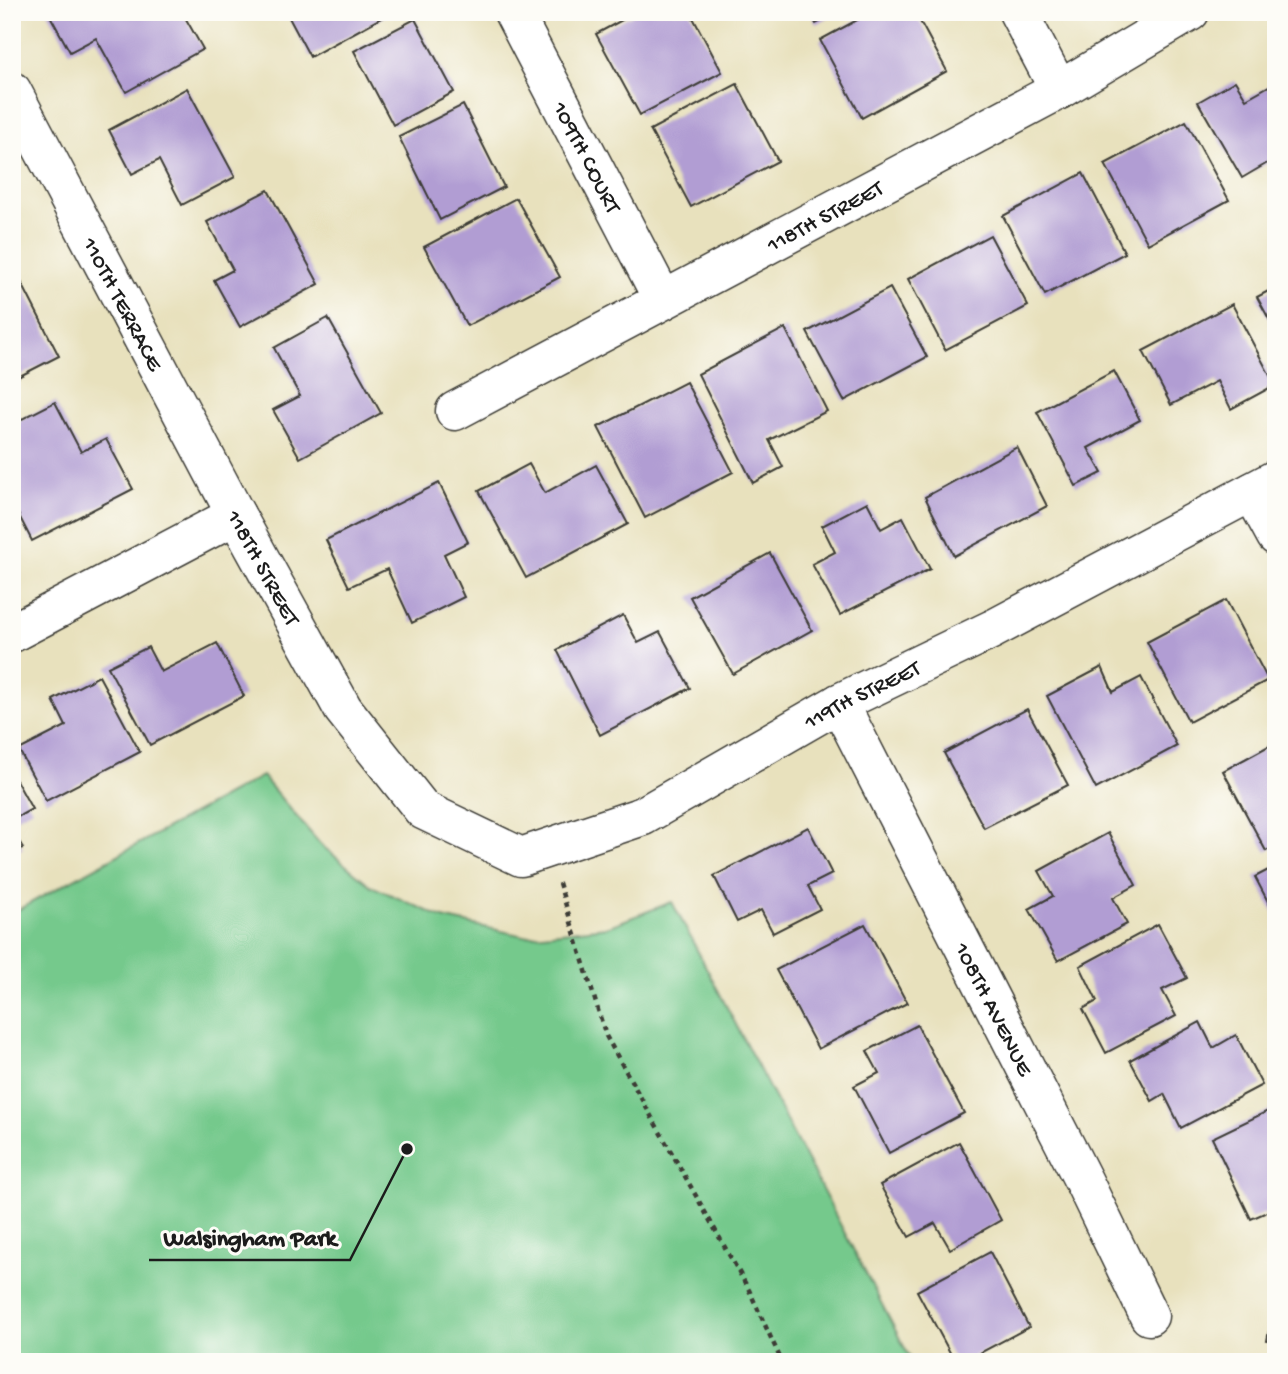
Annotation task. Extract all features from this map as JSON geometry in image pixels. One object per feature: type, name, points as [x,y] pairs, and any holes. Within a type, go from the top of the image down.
[{"type":"street","name":"109TH COURT","points":[[513,12],[663,300]]},
{"type":"street","points":[[1018,12],[1059,90]]},
{"type":"street","name":"118TH STREET","points":[[455,411],[1059,90],[1190,12]]},
{"type":"street","name":"110TH TERRACE","points":[[12,91],[236,515]]},
{"type":"street","points":[[1264,485],[1276,536]]},
{"type":"street","name":"119TH STREET","points":[[442,820],[522,858],[643,816],[839,703],[993,629],[1264,485]]},
{"type":"street","name":"118TH STREET","points":[[12,633],[236,515],[343,709],[423,810],[442,820]]},
{"type":"street","name":"108TH AVENUE","points":[[839,703],[1084,1182],[1149,1316]]},
{"type":"path","points":[[548,848],[606,1036],[749,1290],[782,1362]]},
{"type":"green space","points":[[262,776],[320,844],[371,886],[443,918],[524,936],[607,927],[672,902],[912,1362],[12,1362],[12,913]]},
{"type":"building","points":[[48,12],[182,12],[203,49],[126,92],[96,38],[70,52]]},
{"type":"building","points":[[286,12],[392,12],[310,57]]},
{"type":"building","points":[[637,12],[690,12],[722,72],[640,115],[596,34]]},
{"type":"building","points":[[810,12],[838,12],[816,24]]},
{"type":"building","points":[[872,12],[915,12],[947,71],[862,118],[820,40]]},
{"type":"building","points":[[415,19],[454,92],[393,125],[354,51]]},
{"type":"building","points":[[1235,81],[1246,99],[1276,82],[1276,158],[1242,178],[1198,102]]},
{"type":"building","points":[[737,84],[778,161],[691,207],[650,130]]},
{"type":"building","points":[[187,88],[235,177],[182,205],[159,160],[132,174],[109,130]]},
{"type":"building","points":[[463,105],[504,187],[440,220],[399,137]]},
{"type":"building","points":[[1186,121],[1229,200],[1148,244],[1105,164]]},
{"type":"building","points":[[1083,173],[1125,253],[1045,295],[1003,216]]},
{"type":"building","points":[[268,190],[319,284],[240,327],[214,280],[233,270],[207,222]]},
{"type":"building","points":[[516,198],[560,277],[467,326],[424,247]]},
{"type":"building","points":[[990,235],[1028,306],[945,350],[908,279]]},
{"type":"building","points":[[12,264],[59,356],[12,380]]},
{"type":"building","points":[[1276,287],[1276,332],[1257,297]]},
{"type":"building","points":[[890,288],[927,357],[844,401],[807,332]]},
{"type":"building","points":[[1232,304],[1275,385],[1231,409],[1217,381],[1171,405],[1143,351]]},
{"type":"building","points":[[328,318],[381,413],[300,458],[273,410],[300,396],[274,348]]},
{"type":"building","points":[[785,328],[827,411],[769,440],[783,467],[753,483],[698,374]]},
{"type":"building","points":[[1114,371],[1140,420],[1088,448],[1102,473],[1076,486],[1037,412]]},
{"type":"building","points":[[686,382],[733,472],[645,518],[598,427]]},
{"type":"building","points":[[55,402],[81,452],[106,439],[133,489],[32,541],[12,502],[12,424]]},
{"type":"building","points":[[1017,447],[1047,506],[954,556],[925,497]]},
{"type":"building","points":[[529,464],[545,493],[596,465],[628,524],[526,578],[479,491]]},
{"type":"building","points":[[439,483],[468,542],[444,554],[464,597],[412,623],[387,569],[349,587],[326,540]]},
{"type":"building","points":[[867,502],[881,529],[903,517],[930,569],[840,615],[812,564],[835,552],[822,526]]},
{"type":"building","points":[[770,553],[812,630],[733,674],[690,597]]},
{"type":"building","points":[[1226,600],[1268,680],[1189,722],[1147,642]]},
{"type":"building","points":[[623,615],[638,643],[660,632],[690,688],[600,735],[557,650]]},
{"type":"building","points":[[217,643],[244,696],[150,745],[108,667],[148,647],[161,672]]},
{"type":"building","points":[[1102,667],[1113,692],[1141,677],[1177,746],[1096,789],[1047,696]]},
{"type":"building","points":[[99,676],[140,752],[46,801],[19,750],[66,726],[53,700]]},
{"type":"building","points":[[1027,709],[1068,785],[984,828],[944,753]]},
{"type":"building","points":[[1276,742],[1276,845],[1266,851],[1223,771]]},
{"type":"building","points":[[12,773],[32,809],[12,820]]},
{"type":"building","points":[[808,827],[832,874],[808,886],[820,909],[773,933],[761,910],[737,922],[714,876]]},
{"type":"building","points":[[12,830],[23,848],[12,854]]},
{"type":"building","points":[[1108,833],[1136,885],[1113,898],[1127,924],[1058,961],[1029,909],[1053,896],[1039,871]]},
{"type":"building","points":[[1276,866],[1276,917],[1255,877]]},
{"type":"building","points":[[865,924],[907,1003],[818,1049],[776,970]]},
{"type":"building","points":[[1158,924],[1187,978],[1162,990],[1176,1016],[1106,1053],[1083,1009],[1097,1001],[1080,966]]},
{"type":"building","points":[[1200,1022],[1213,1048],[1236,1035],[1262,1085],[1181,1128],[1164,1094],[1152,1101],[1130,1060]]},
{"type":"building","points":[[917,1025],[964,1113],[889,1153],[854,1086],[879,1073],[867,1051]]},
{"type":"building","points":[[1276,1107],[1276,1208],[1251,1219],[1212,1138]]},
{"type":"building","points":[[959,1142],[1001,1220],[950,1249],[935,1223],[909,1237],[880,1185]]},
{"type":"building","points":[[990,1252],[1029,1327],[963,1362],[955,1362],[917,1291]]},
{"type":"building","points":[[1276,1304],[1276,1342],[1267,1341]]},
{"type":"place","name":"Walsingham Park","points":[[407,1149]]}]
